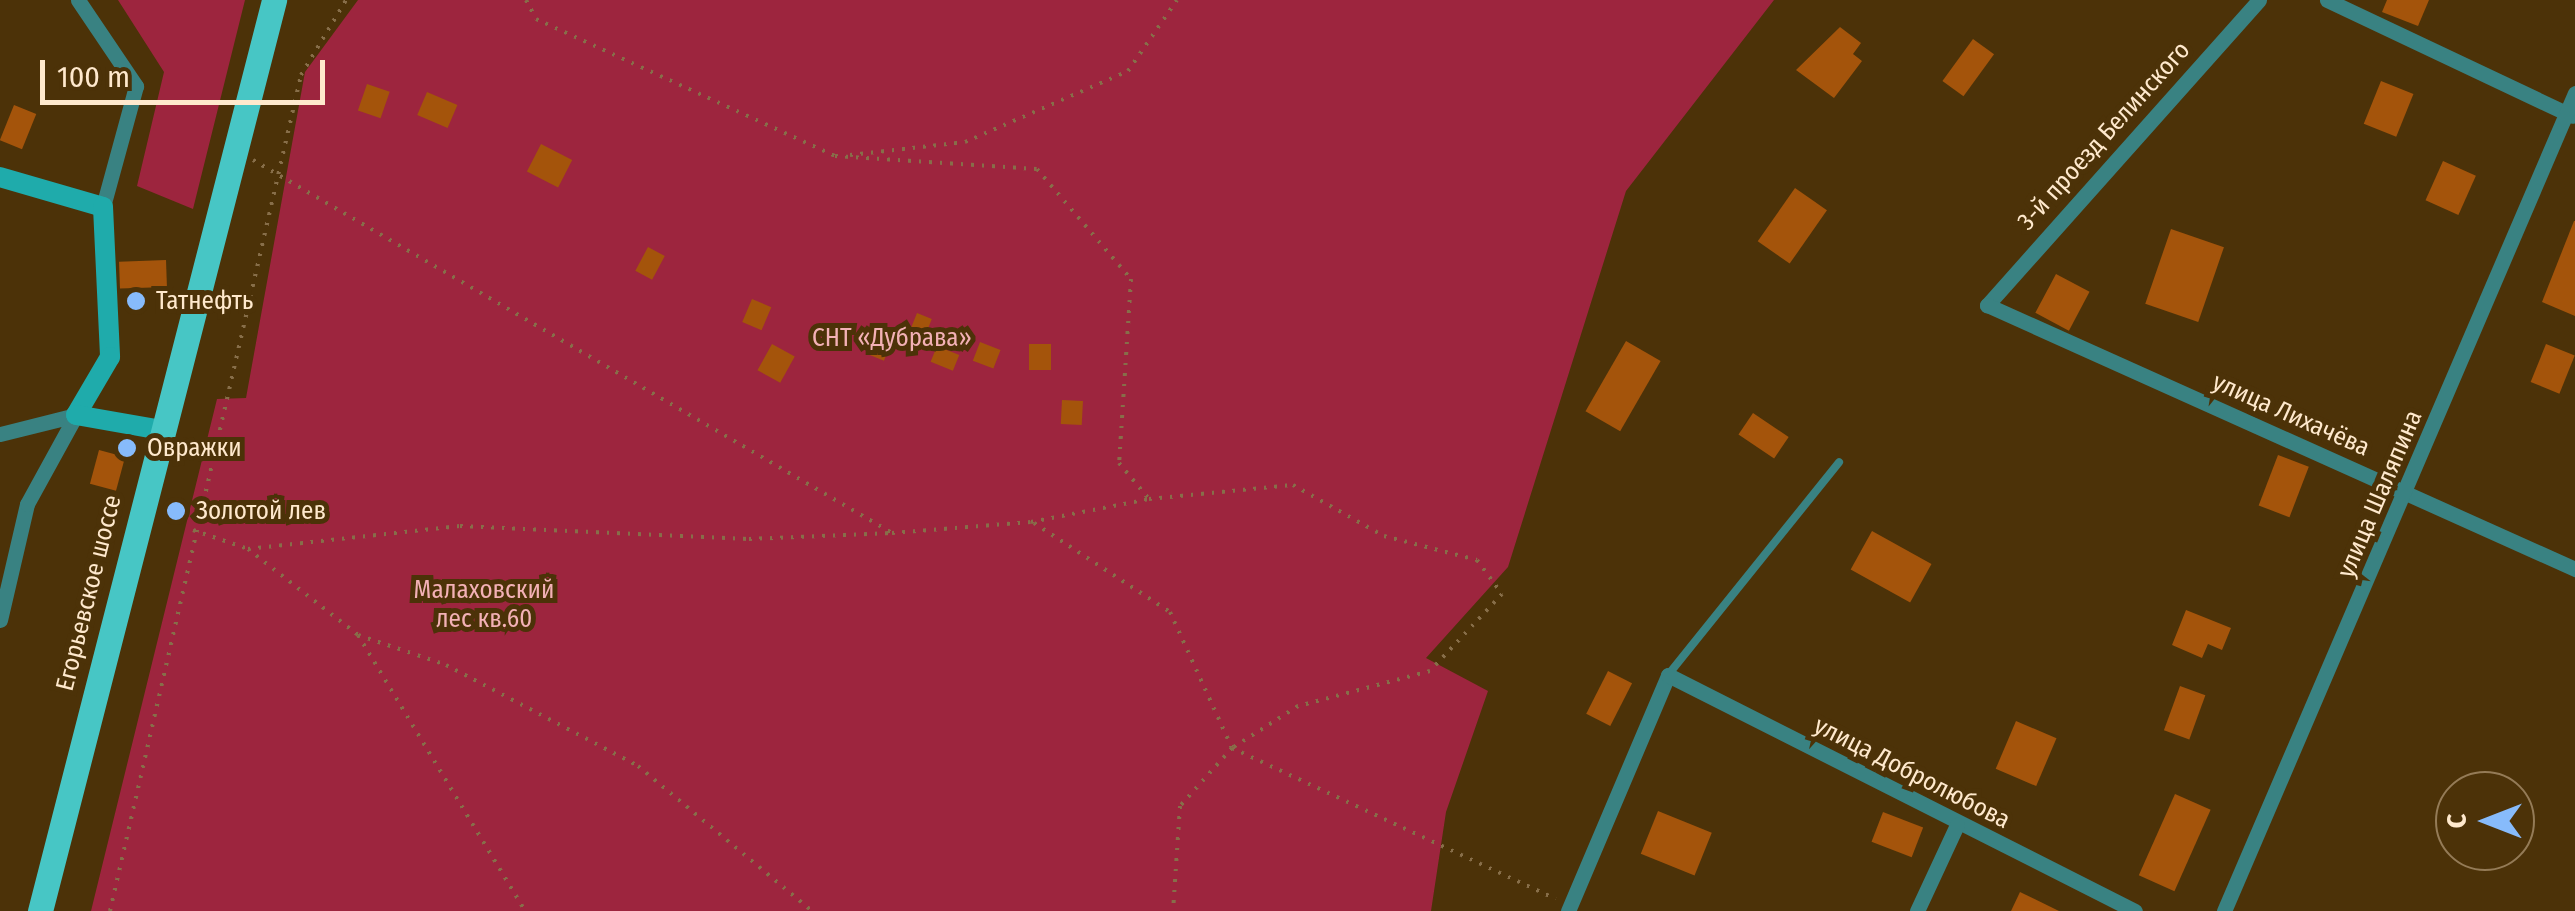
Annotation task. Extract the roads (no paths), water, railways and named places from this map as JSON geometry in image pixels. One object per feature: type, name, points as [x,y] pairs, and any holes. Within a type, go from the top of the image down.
[{"type":"main road","name":"Егорьевское шоссе","points":[[40,911],[274,0]]},
{"type":"street","points":[[0,620],[27,504],[110,357],[103,208],[136,86],[78,0]]},
{"type":"street","name":"3-й проезд Белинского","points":[[1987,305],[2259,0]]},
{"type":"street","points":[[2327,0],[2570,116]]},
{"type":"street","name":"улица Шаляпина","points":[[2224,911],[2408,496],[2570,116],[2575,93]]},
{"type":"street","points":[[0,177],[103,208]]},
{"type":"street","name":"улица Лихачёва","points":[[1987,305],[2575,569]]},
{"type":"street","points":[[0,434],[76,416],[161,430]]},
{"type":"street","points":[[1569,908],[1668,676]]},
{"type":"street","name":"улица Добролюбова","points":[[1668,676],[1957,825],[2135,911]]},
{"type":"street","points":[[1916,911],[1957,825]]},
{"type":"lane","points":[[1668,676],[1839,462]]},
{"type":"place","name":"Татнефть","points":[[136,301]]},
{"type":"place","name":"Овражки","points":[[127,448]]},
{"type":"place","name":"Золотой лев","points":[[176,511]]},
{"type":"park label","name":"СНТ «Дубрава»","points":[[892,338]]},
{"type":"park label","name":"Малаховский лес кв.60","points":[[484,606]]}]
